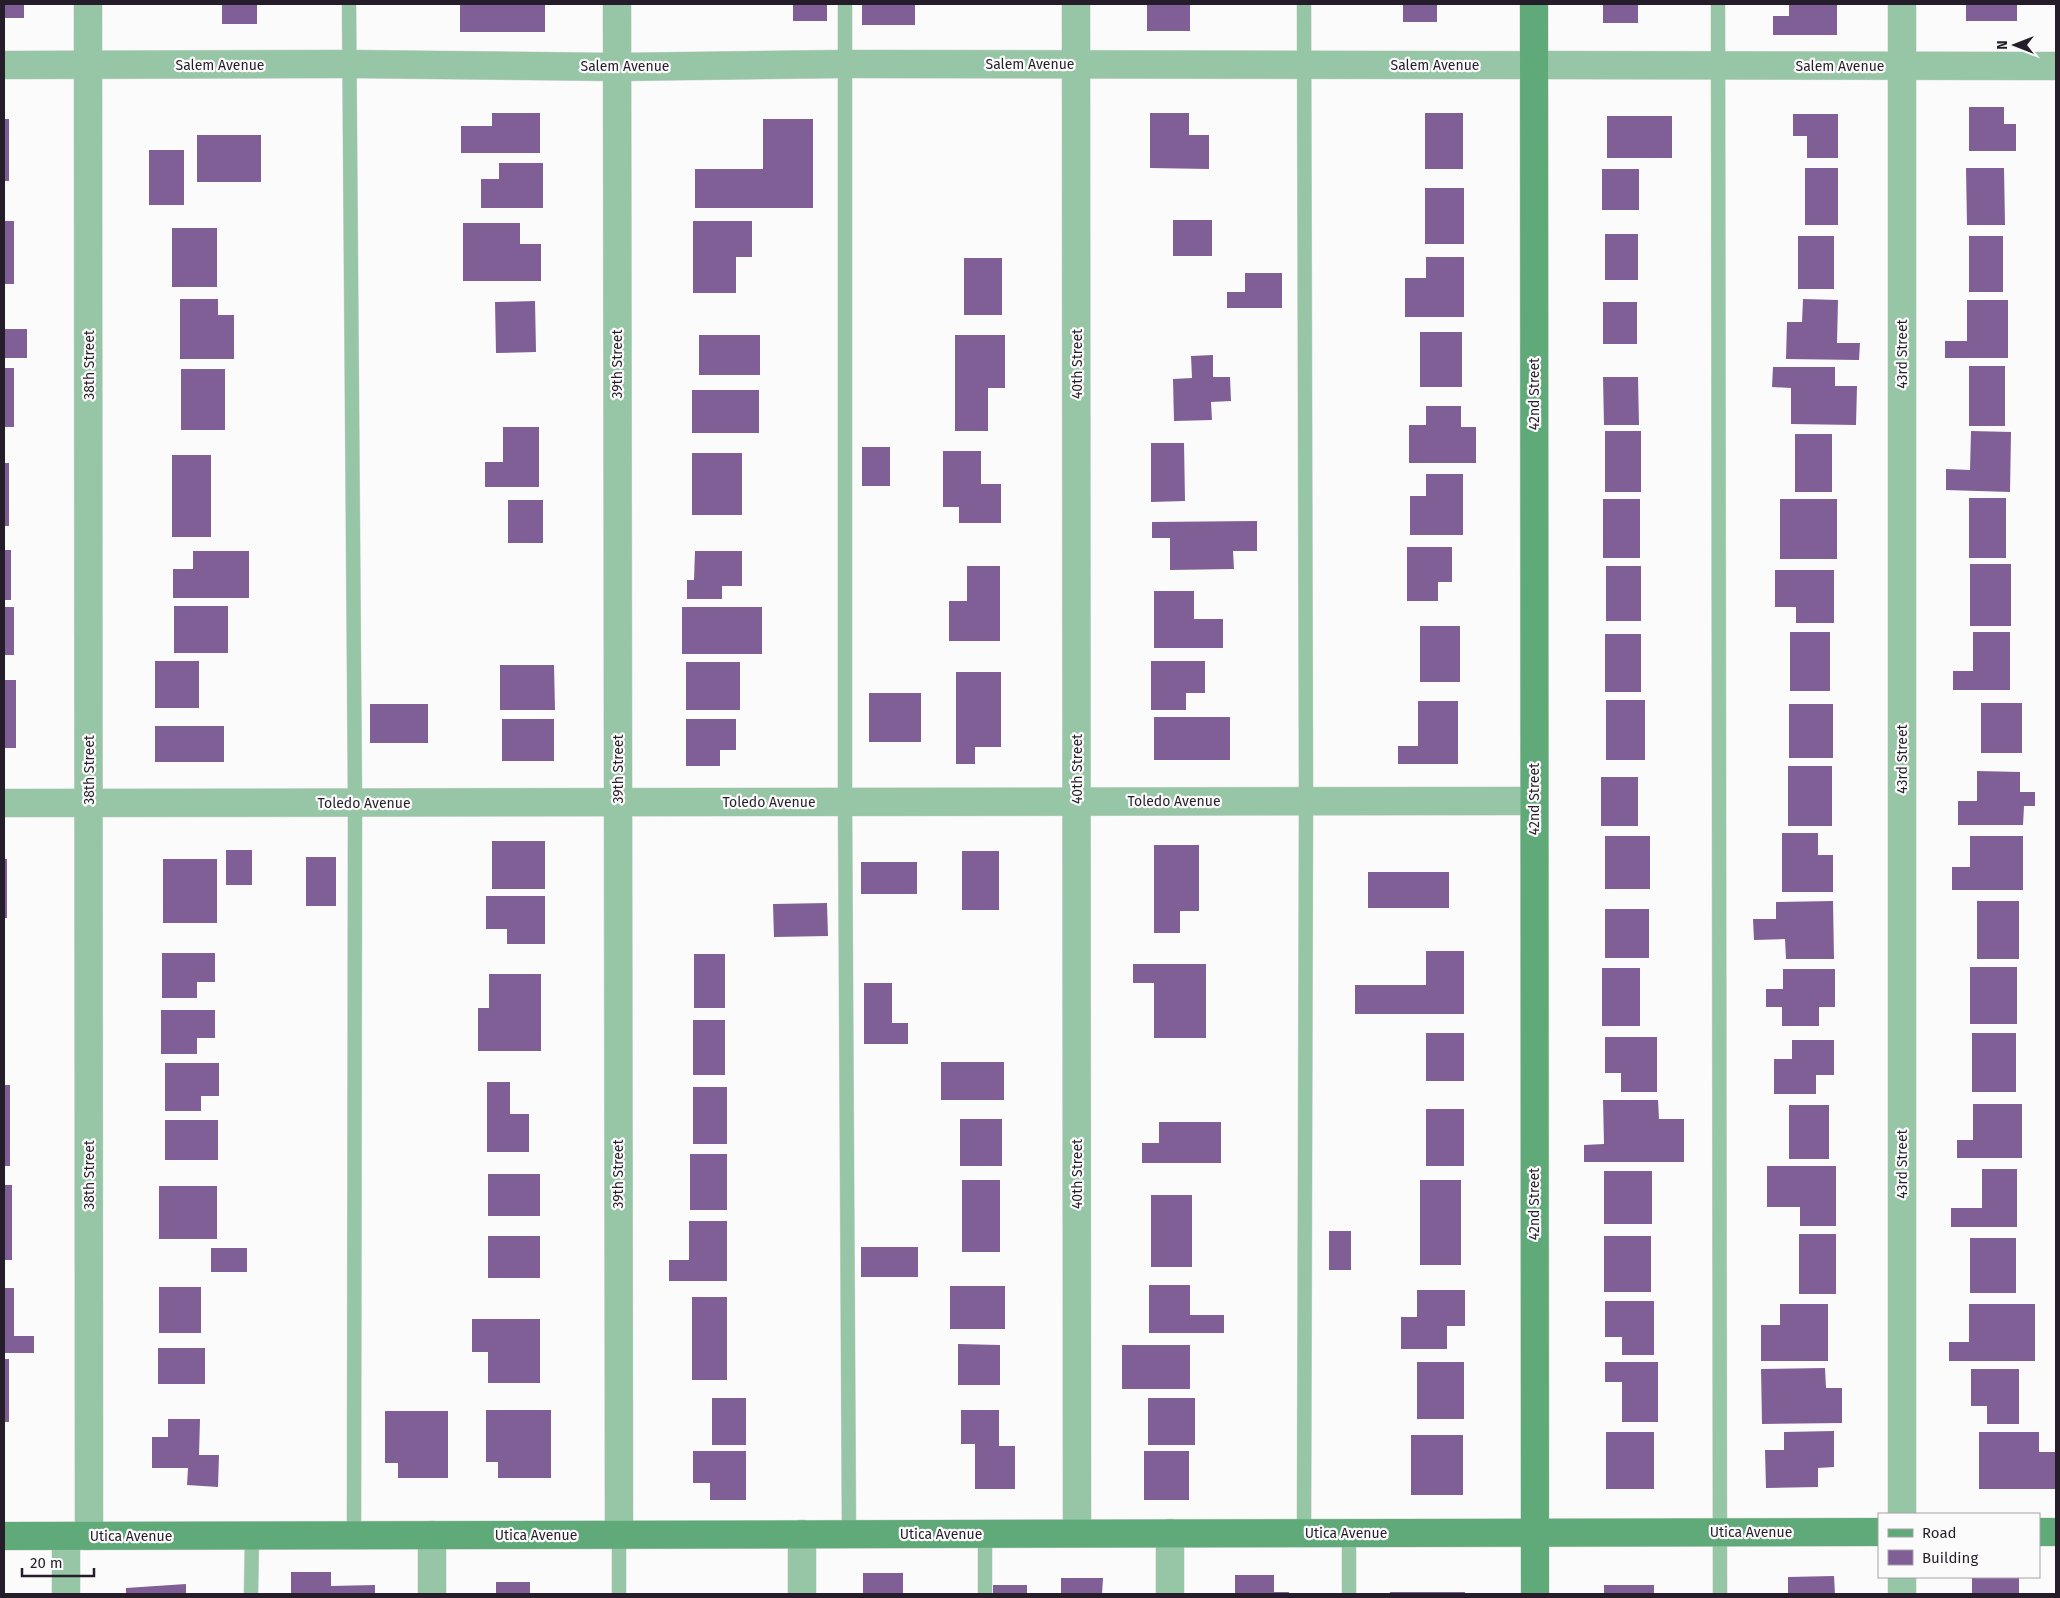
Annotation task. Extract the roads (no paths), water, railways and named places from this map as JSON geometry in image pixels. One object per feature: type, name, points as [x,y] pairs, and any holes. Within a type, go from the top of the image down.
[{"type":"street","name":"38th Street","points":[[66,1594],[78,1536],[89,803],[88,4]]},
{"type":"street","name":"39th Street","points":[[617,4],[619,1534]]},
{"type":"street","name":"40th Street","points":[[1076,4],[1078,1533]]},
{"type":"street","name":"42nd Street","points":[[1534,4],[1534,1594]]},
{"type":"street","name":"43rd Street","points":[[1902,4],[1902,1513]]},
{"type":"street","name":"Salem Avenue","points":[[4,65],[349,64],[617,67],[845,64],[2056,66]]},
{"type":"street","name":"Toledo Avenue","points":[[4,803],[1534,800]]},
{"type":"street","name":"Utica Avenue","points":[[4,1536],[1878,1532]]},
{"type":"street","points":[[2040,1532],[2056,1532]]},
{"type":"street","points":[[1170,1533],[1170,1594]]},
{"type":"street","points":[[802,1534],[802,1594]]},
{"type":"street","points":[[432,1535],[432,1594]]},
{"type":"street","points":[[1902,1578],[1902,1594]]},
{"type":"lane","points":[[350,4],[355,803],[354,1535]]},
{"type":"lane","points":[[845,4],[845,802],[849,1534]]},
{"type":"lane","points":[[1304,4],[1306,800],[1304,1533]]},
{"type":"lane","points":[[1718,4],[1720,1594]]},
{"type":"lane","points":[[1349,1533],[1349,1594]]},
{"type":"lane","points":[[619,1534],[619,1594]]},
{"type":"lane","points":[[986,1534],[986,1594]]},
{"type":"lane","points":[[252,1536],[252,1594]]}]
